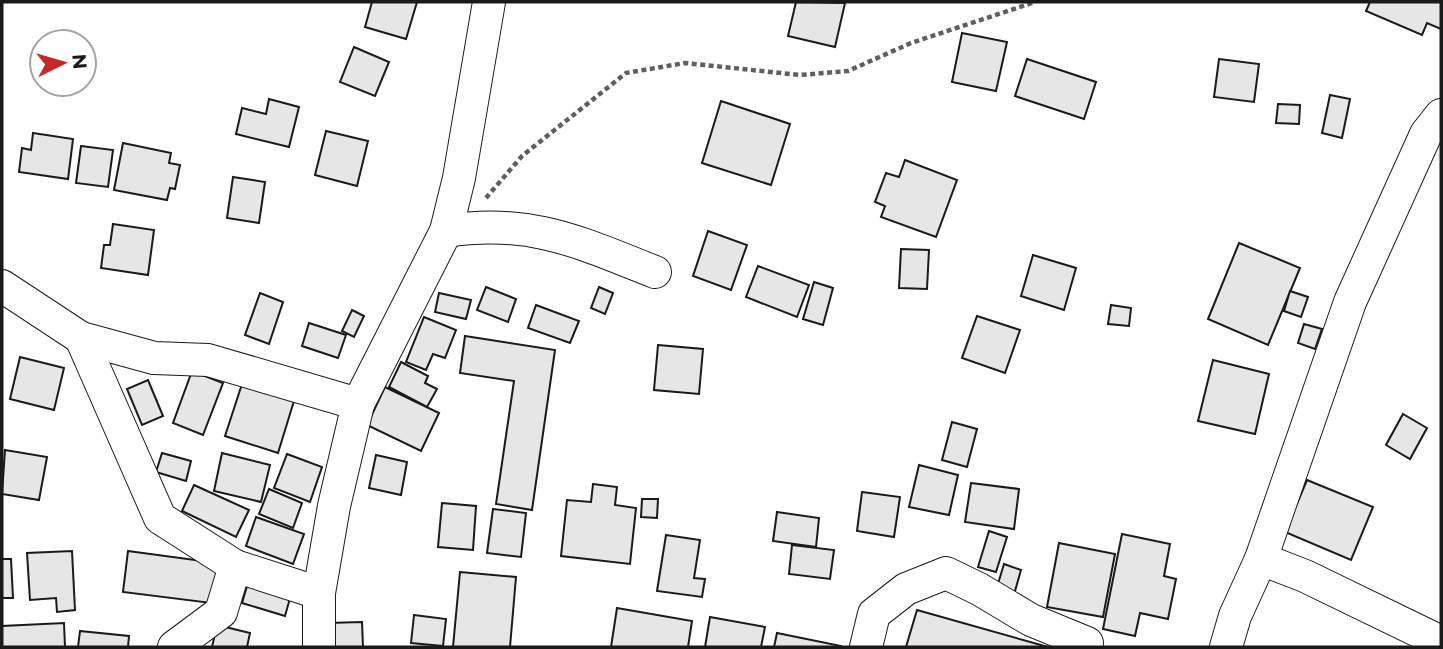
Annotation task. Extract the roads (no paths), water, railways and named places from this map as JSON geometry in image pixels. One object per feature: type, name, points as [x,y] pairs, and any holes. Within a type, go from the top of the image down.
[{"type":"street","points":[[319,647],[319,593],[334,506],[358,404],[459,229],[459,178],[489,2]]},
{"type":"street","points":[[1226,647],[1235,616],[1261,559],[1350,302],[1426,134],[1441,115]]},
{"type":"street","points":[[459,229],[519,228],[563,235],[655,272]]},
{"type":"street","points":[[2,286],[81,338],[154,358],[208,360],[358,404]]},
{"type":"street","points":[[81,338],[160,518],[235,566],[319,593]]},
{"type":"street","points":[[1261,559],[1305,576],[1441,642]]},
{"type":"street","points":[[174,647],[221,612],[235,566]]},
{"type":"street","points":[[866,647],[874,614],[906,589],[946,573],[1031,620],[1087,643]]}]
